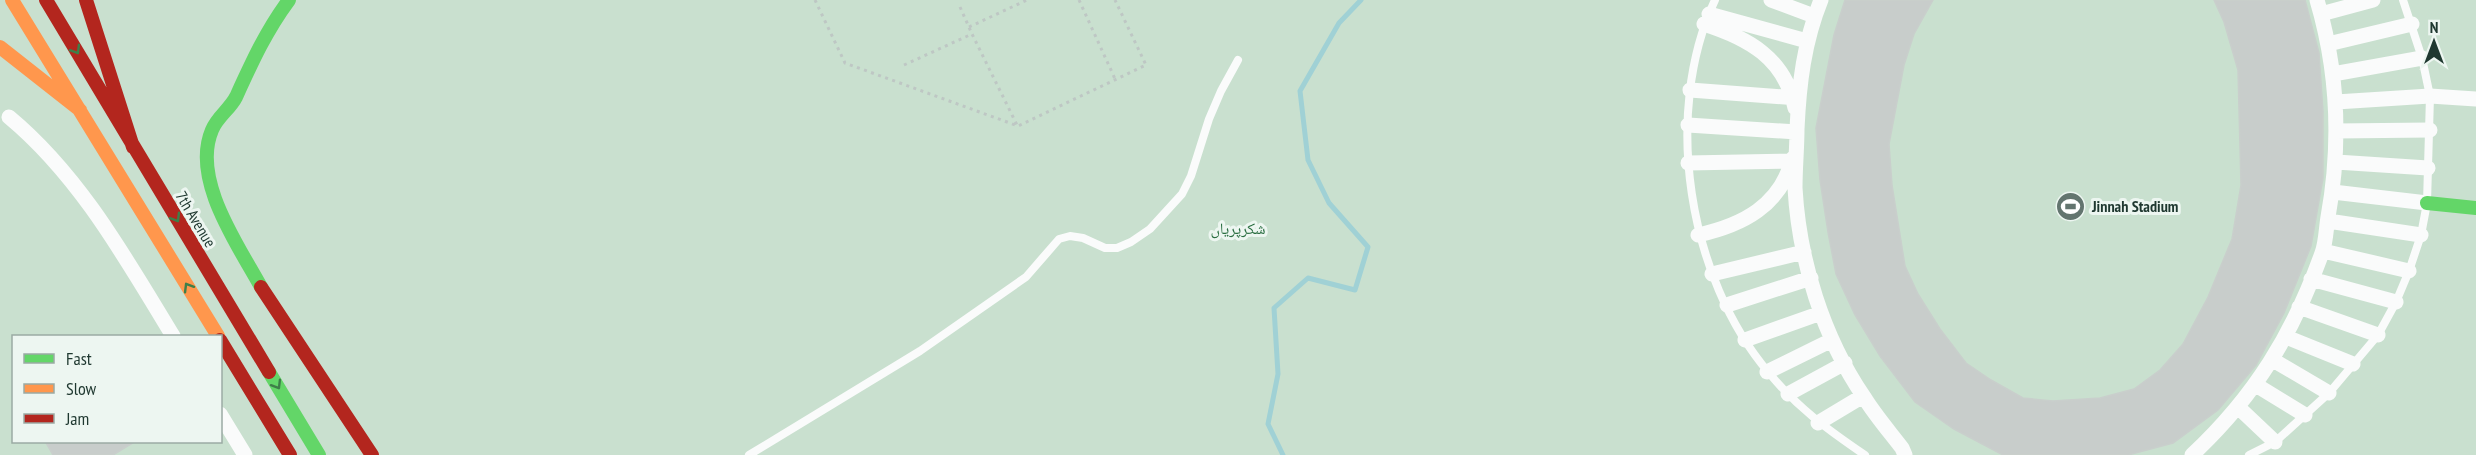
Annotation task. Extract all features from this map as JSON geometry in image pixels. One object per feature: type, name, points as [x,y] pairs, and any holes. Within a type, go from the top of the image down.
[{"type":"main road","points":[[12,0],[217,335]]},
{"type":"main road","name":"7th Avenue","points":[[46,0],[319,455]]},
{"type":"main road","points":[[86,0],[133,147]]},
{"type":"main road","points":[[289,0],[270,25],[233,103],[212,128],[205,153],[210,180],[220,212],[262,289],[372,455]]},
{"type":"main road","points":[[0,47],[80,110]]},
{"type":"main road","points":[[2427,203],[2476,208]]},
{"type":"main road","points":[[222,343],[291,455]]},
{"type":"street","points":[[1771,0],[1814,16]]},
{"type":"street","points":[[1821,0],[1807,41],[1798,98],[1796,188],[1804,252],[1821,314],[1832,340],[1863,396],[1905,455]]},
{"type":"street","points":[[2192,455],[2238,407],[2273,360],[2286,337],[2323,251],[2336,162],[2336,102],[2328,44],[2319,7],[2373,0]]},
{"type":"street","points":[[1709,13],[1807,41]]},
{"type":"street","points":[[1698,235],[1726,229],[1747,219],[1765,205],[1780,188],[1790,167],[1796,145],[1797,123],[1793,100],[1784,79],[1771,60],[1754,45],[1735,34],[1709,13]]},
{"type":"street","points":[[2328,44],[2412,24]]},
{"type":"street","points":[[2333,74],[2422,58]]},
{"type":"street","points":[[1690,90],[1798,98]]},
{"type":"street","points":[[2336,102],[2430,96],[2476,99]]},
{"type":"street","points":[[9,117],[32,136],[70,179],[120,250],[172,335]]},
{"type":"street","points":[[1688,124],[1797,132]]},
{"type":"street","points":[[2336,131],[2430,130]]},
{"type":"street","points":[[1688,163],[1795,161]]},
{"type":"street","points":[[2336,162],[2428,168]]},
{"type":"street","points":[[2333,192],[2427,203]]},
{"type":"street","points":[[2328,221],[2421,235]]},
{"type":"street","points":[[2323,251],[2409,271]]},
{"type":"street","points":[[1712,274],[1804,252]]},
{"type":"street","points":[[1727,305],[1811,278]]},
{"type":"street","points":[[2311,279],[2396,302]]},
{"type":"street","points":[[2299,308],[2378,334]]},
{"type":"street","points":[[1745,340],[1821,314]]},
{"type":"street","points":[[2286,337],[2354,364]]},
{"type":"street","points":[[1767,372],[1832,340]]},
{"type":"street","points":[[2273,360],[2330,393]]},
{"type":"street","points":[[1788,394],[1845,363]]},
{"type":"street","points":[[2256,385],[2305,415]]},
{"type":"street","points":[[1818,423],[1863,396]]},
{"type":"street","points":[[2238,407],[2275,442]]},
{"type":"street","points":[[222,417],[245,455]]},
{"type":"lane","points":[[2249,455],[2275,442],[2330,393],[2378,334],[2396,302],[2409,271],[2421,235],[2427,203],[2430,96],[2422,58],[2403,0]]},
{"type":"lane","points":[[1709,13],[1690,90],[1688,124],[1688,163],[1698,235],[1712,274],[1727,305],[1745,340],[1767,372],[1818,423],[1865,455]]},
{"type":"lane","points":[[754,454],[920,351],[1026,277],[1059,239],[1070,236],[1083,238],[1105,248],[1117,248],[1150,229],[1182,194],[1191,176],[1213,109],[1238,60]]},
{"type":"path","points":[[815,0],[845,63],[1018,126],[1146,65],[1115,0]]},
{"type":"path","points":[[969,27],[1028,0]]},
{"type":"path","points":[[1079,0],[1116,81]]},
{"type":"path","points":[[960,7],[1018,126]]},
{"type":"path","points":[[904,65],[972,34]]},
{"type":"green space","name":"شکرپریاں","points":[[0,0],[2476,0],[2476,455],[0,455]]},
{"type":"building","points":[[1845,0],[1933,0],[1914,34],[1904,65],[1889,144],[1892,185],[1905,266],[1918,294],[1940,329],[1966,363],[2023,398],[2053,401],[2100,398],[2134,389],[2160,370],[2183,344],[2208,297],[2232,239],[2241,185],[2238,70],[2224,22],[2214,0],[2305,0],[2319,53],[2323,112],[2323,178],[2311,246],[2284,313],[2256,365],[2218,410],[2173,443],[2128,455],[2003,455],[1954,429],[1915,402],[1880,356],[1855,315],[1836,274],[1828,232],[1820,180],[1816,128],[1834,35]]},
{"type":"building","points":[[46,443],[133,443],[113,455],[53,455]]},
{"type":"waterway","points":[[1283,455],[1268,424],[1278,374],[1274,308],[1308,278],[1355,290],[1368,247],[1329,203],[1308,160],[1300,91],[1339,23],[1361,0]]},
{"type":"traffic: fast","points":[[261,287],[220,211],[212,190],[207,149],[214,125],[233,101],[266,35],[289,0]]},
{"type":"traffic: fast","points":[[2427,203],[2476,208]]},
{"type":"traffic: fast","points":[[269,372],[319,455]]},
{"type":"traffic: slow","points":[[12,0],[217,335]]},
{"type":"traffic: slow","points":[[0,47],[80,110]]},
{"type":"traffic: jam","points":[[46,0],[269,372]]},
{"type":"traffic: jam","points":[[86,0],[133,147]]},
{"type":"traffic: jam","points":[[261,287],[372,455]]},
{"type":"traffic: jam","points":[[222,343],[290,455]]},
{"type":"place","name":"Jinnah Stadium","points":[[2071,206]]}]
